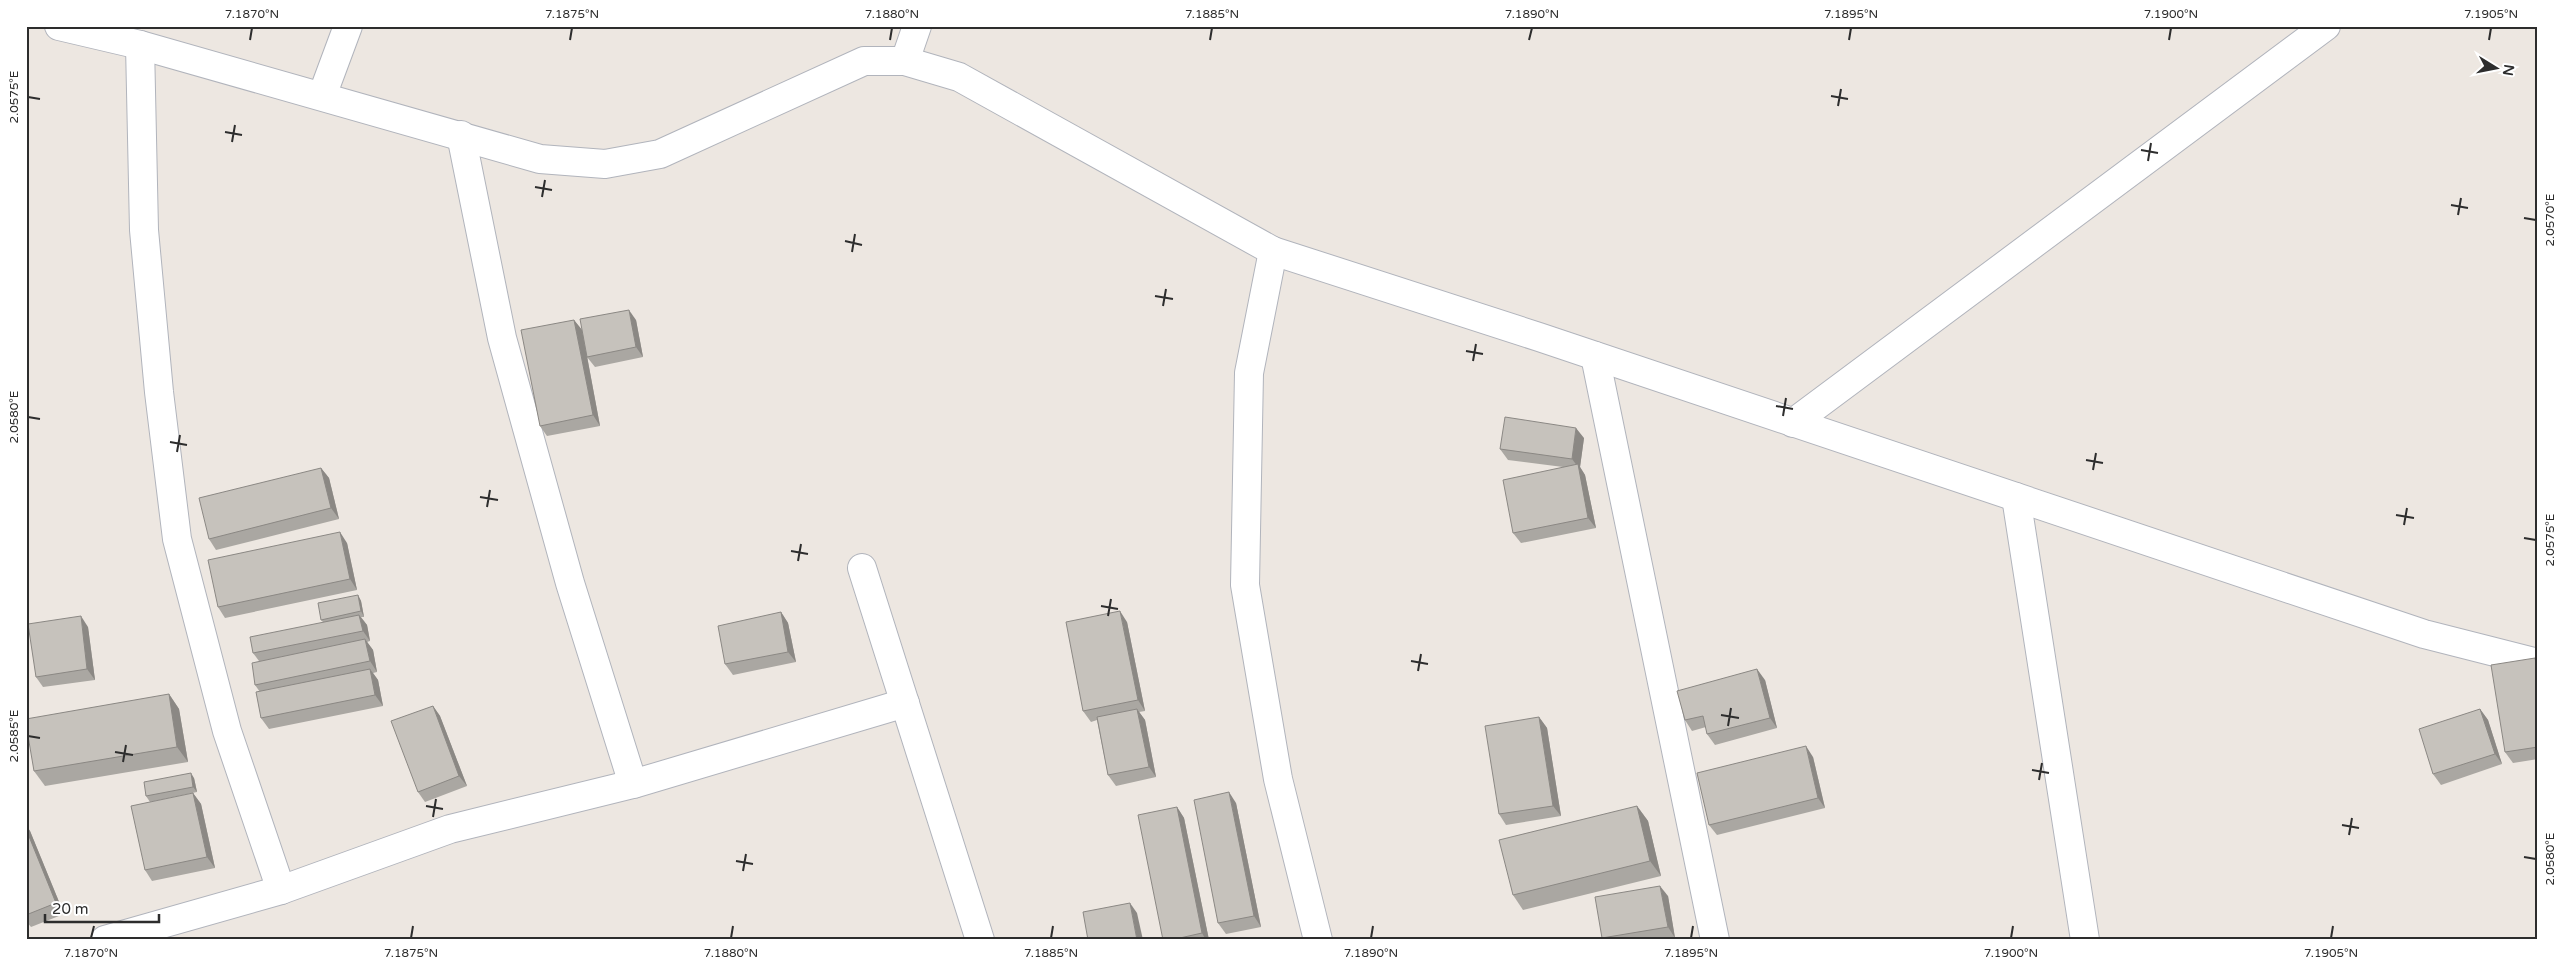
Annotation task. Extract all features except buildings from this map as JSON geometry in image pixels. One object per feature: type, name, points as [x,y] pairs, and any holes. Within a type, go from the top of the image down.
[{"type":"street","points":[[59,26],[140,45],[540,159],[605,164],[660,154],[864,61],[904,61],[958,77],[1274,250],[2424,634],[2538,663]]},
{"type":"street","points":[[322,96],[348,26]]},
{"type":"street","points":[[904,61],[917,26]]},
{"type":"street","points":[[1793,423],[2326,26]]},
{"type":"street","points":[[140,45],[144,230],[159,392],[177,539],[226,731],[281,890]]},
{"type":"street","points":[[461,135],[502,338],[570,583],[633,784]]},
{"type":"street","points":[[1274,250],[1249,373],[1245,585],[1278,779],[1318,940]]},
{"type":"street","points":[[1595,356],[1715,940]]},
{"type":"street","points":[[2016,497],[2085,940]]},
{"type":"street","points":[[862,568],[980,940]]},
{"type":"street","points":[[105,940],[281,890],[450,829],[633,784],[905,702]]}]
